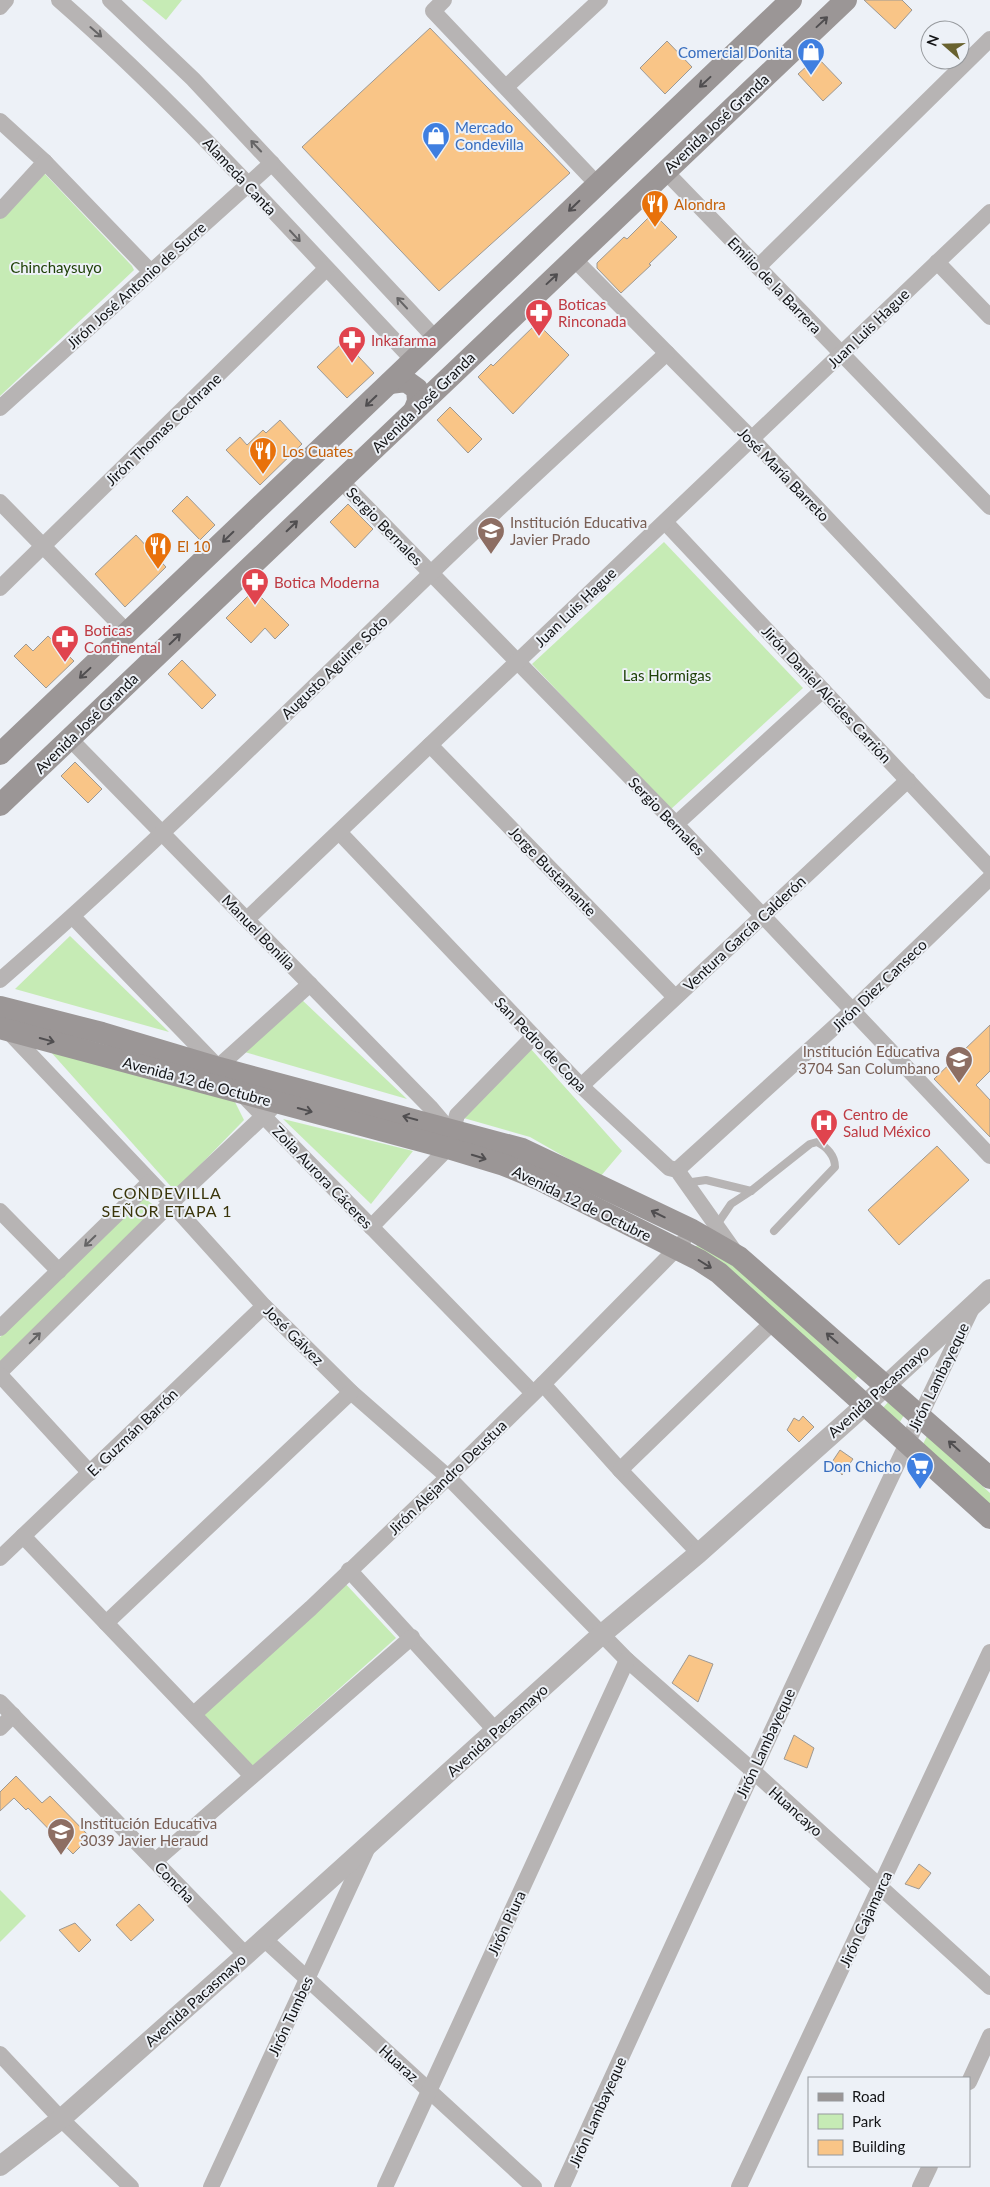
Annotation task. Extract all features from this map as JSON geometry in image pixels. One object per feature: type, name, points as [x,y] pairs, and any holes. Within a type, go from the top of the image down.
[{"type":"main road","points":[[0,754],[791,0]]},
{"type":"main road","name":"Avenida José Granda","points":[[0,805],[846,0]]},
{"type":"main road","points":[[456,318],[454,326],[460,340],[478,349]]},
{"type":"main road","points":[[390,383],[406,381],[417,389],[418,401],[414,410]]},
{"type":"main road","name":"Avenida 12 de Octubre","points":[[0,1007],[102,1033],[449,1135],[504,1165],[538,1179],[677,1249],[719,1273],[990,1518]]},
{"type":"main road","name":"Avenida 12 de Octubre","points":[[2,1027],[241,1093],[270,1110],[449,1135],[522,1149],[554,1162],[692,1230],[738,1257],[990,1478]]},
{"type":"street","points":[[0,7],[6,0]]},
{"type":"street","name":"Alameda Canta","points":[[59,0],[108,43],[173,105],[326,270],[413,360]]},
{"type":"street","points":[[110,0],[193,80],[436,338]]},
{"type":"street","points":[[506,87],[600,0]]},
{"type":"street","points":[[439,5],[506,87],[597,184]]},
{"type":"street","points":[[758,267],[990,39]]},
{"type":"street","points":[[0,121],[44,162],[150,272]]},
{"type":"street","points":[[0,211],[44,162]]},
{"type":"street","name":"Jirón José Antonio de Sucre","points":[[0,408],[272,163]]},
{"type":"street","name":"Emilio de la Barrera","points":[[665,171],[989,505]]},
{"type":"street","name":"Juan Luis Hague","points":[[247,919],[990,212]]},
{"type":"street","name":"José María Barreto","points":[[574,259],[752,439],[990,691]]},
{"type":"street","points":[[937,262],[990,317]]},
{"type":"street","name":"Jirón Thomas Cochrane","points":[[0,588],[326,270]]},
{"type":"street","name":"Augusto Aguirre Soto","points":[[0,980],[73,917],[162,834],[431,573],[667,353]]},
{"type":"street","name":"Sergio Bernales","points":[[340,480],[676,824],[990,1156]]},
{"type":"street","points":[[0,502],[128,633]]},
{"type":"street","name":"Jirón Daniel Alcides Carrión","points":[[665,522],[990,868]]},
{"type":"street","points":[[676,824],[823,690]]},
{"type":"street","name":"Manuel Bonilla","points":[[70,739],[430,1107],[449,1135]]},
{"type":"street","name":"Jorge Bustamante","points":[[430,744],[675,997]]},
{"type":"street","name":"Ventura García Calderón","points":[[581,1086],[908,780]]},
{"type":"street","name":"San Pedro de Copa","points":[[338,832],[581,1086],[669,1168],[681,1176],[738,1257]]},
{"type":"street","name":"Jirón Diez Canseco","points":[[681,1176],[990,878]]},
{"type":"street","points":[[73,917],[241,1093]]},
{"type":"street","points":[[218,1068],[310,984]]},
{"type":"street","name":"José Gálvez","points":[[2,1027],[171,1203],[264,1306],[351,1392],[448,1477],[601,1635]]},
{"type":"street","points":[[371,1227],[449,1135],[457,1114],[534,1037]]},
{"type":"street","points":[[90,1473],[0,1374],[171,1203],[270,1110]]},
{"type":"street","name":"Zoila Aurora Cáceres","points":[[270,1110],[371,1227],[620,1470],[698,1553]]},
{"type":"street","points":[[0,1328],[150,1182]]},
{"type":"street","points":[[0,1211],[59,1271]]},
{"type":"street","name":"Jirón Alejandro Deustua","points":[[194,1714],[304,1614],[448,1477],[677,1249],[692,1230]]},
{"type":"street","name":"Avenida Pacasmayo","points":[[0,2166],[60,2119],[246,1955],[601,1635],[698,1553],[865,1405],[990,1289]]},
{"type":"street","name":"Jirón Lambayeque","points":[[562,2187],[752,1770],[974,1303]]},
{"type":"street","name":"E. Guzmán Barrón","points":[[0,1558],[264,1306]]},
{"type":"street","points":[[620,1470],[774,1321]]},
{"type":"street","points":[[106,1623],[351,1392]]},
{"type":"street","points":[[23,1536],[252,1776]]},
{"type":"street","points":[[350,1570],[496,1730]]},
{"type":"street","name":"Huancayo","points":[[601,1635],[990,1987]]},
{"type":"street","points":[[155,1861],[412,1637]]},
{"type":"street","name":"Jirón Cajamarca","points":[[739,2187],[990,1652]]},
{"type":"street","name":"Jirón Piura","points":[[385,2187],[627,1660]]},
{"type":"street","name":"Concha","points":[[0,1702],[246,1955]]},
{"type":"street","points":[[0,1728],[14,1715]]},
{"type":"street","name":"Jirón Tumbes","points":[[210,2187],[370,1844]]},
{"type":"street","name":"Huaraz","points":[[264,1938],[534,2187]]},
{"type":"street","points":[[970,2080],[990,2036]]},
{"type":"street","points":[[0,2054],[60,2119],[132,2187]]},
{"type":"street","points":[[920,2187],[930,2167]]},
{"type":"lane","points":[[716,1226],[730,1204],[752,1191],[810,1144],[817,1142],[823,1145],[835,1159],[835,1167],[832,1173],[774,1231]]},
{"type":"lane","points":[[681,1176],[752,1191]]},
{"type":"green space","points":[[142,0],[182,0],[166,20]]},
{"type":"green space","name":"Chinchaysuyo","points":[[44,173],[134,270],[0,396],[0,218]]},
{"type":"green space","name":"Las Hormigas","points":[[664,542],[803,688],[670,810],[532,664]]},
{"type":"green space","points":[[70,936],[169,1032],[15,989]]},
{"type":"green space","points":[[301,999],[407,1099],[241,1051]]},
{"type":"green space","points":[[530,1048],[622,1151],[600,1177],[530,1137],[460,1117]]},
{"type":"green space","points":[[50,1051],[234,1100],[244,1120],[175,1191]]},
{"type":"green space","points":[[283,1119],[413,1151],[371,1204]]},
{"type":"green space","points":[[143,1197],[156,1207],[0,1362],[0,1337]]},
{"type":"green space","points":[[699,1244],[723,1257],[860,1374],[851,1384],[695,1247]]},
{"type":"green space","points":[[889,1401],[904,1415],[900,1422],[882,1409]]},
{"type":"green space","points":[[927,1436],[990,1493],[990,1510],[922,1446]]},
{"type":"green space","points":[[342,1580],[396,1638],[250,1768],[201,1715]]},
{"type":"green space","points":[[0,1890],[26,1916],[0,1942]]},
{"type":"building","points":[[864,0],[902,0],[912,10],[895,29]]},
{"type":"building","name":"Mercado Condevilla","points":[[430,28],[570,173],[439,291],[302,147]]},
{"type":"building","points":[[667,41],[692,67],[665,94],[640,68]]},
{"type":"building","points":[[817,57],[842,83],[823,101],[798,74]]},
{"type":"building","points":[[653,213],[677,237],[621,293],[597,268],[597,263],[624,237],[627,239]]},
{"type":"building","points":[[537,323],[569,355],[513,414],[478,377],[491,364],[493,366]]},
{"type":"building","points":[[344,341],[374,373],[347,398],[317,367]]},
{"type":"building","points":[[450,407],[482,439],[468,453],[437,420]]},
{"type":"building","points":[[280,420],[302,444],[260,485],[226,450],[240,437],[247,445],[263,430],[266,433]]},
{"type":"building","points":[[187,496],[215,525],[200,540],[172,511]]},
{"type":"building","points":[[348,504],[373,529],[355,548],[330,522]]},
{"type":"building","points":[[136,535],[166,567],[125,607],[95,574]]},
{"type":"building","points":[[254,590],[289,625],[275,639],[265,628],[251,643],[226,618]]},
{"type":"building","points":[[48,636],[74,661],[46,688],[14,656],[26,644],[33,651]]},
{"type":"building","points":[[182,660],[216,695],[202,709],[168,674]]},
{"type":"building","points":[[75,762],[102,789],[88,803],[61,776]]},
{"type":"building","points":[[990,1025],[990,1071],[976,1085],[990,1100],[990,1137],[934,1079]]},
{"type":"building","points":[[937,1146],[969,1180],[899,1245],[868,1210]]},
{"type":"building","points":[[803,1416],[814,1427],[799,1442],[787,1430],[794,1418],[799,1421]]},
{"type":"building","points":[[840,1450],[853,1459],[842,1475],[832,1462]]},
{"type":"building","points":[[689,1655],[713,1664],[698,1702],[672,1683]]},
{"type":"building","points":[[794,1735],[814,1748],[807,1768],[784,1759]]},
{"type":"building","points":[[16,1776],[42,1803],[50,1796],[90,1837],[73,1854],[28,1808],[26,1810],[14,1798],[0,1811],[0,1792]]},
{"type":"building","points":[[919,1864],[931,1873],[919,1889],[905,1884]]},
{"type":"building","points":[[139,1904],[154,1920],[131,1941],[116,1925]]},
{"type":"building","points":[[75,1923],[91,1940],[79,1952],[59,1930]]},
{"type":"place","name":"Comercial Donita","points":[[811,76]]},
{"type":"place","name":"Mercado Condevilla","points":[[436,160]]},
{"type":"place","name":"Alondra","points":[[655,228]]},
{"type":"place","name":"Boticas Rinconada","points":[[539,337]]},
{"type":"place","name":"Inkafarma","points":[[352,364]]},
{"type":"place","name":"Los Cuates","points":[[263,475]]},
{"type":"place","name":"Institución Educativa Javier Prado","points":[[491,555]]},
{"type":"place","name":"El 10","points":[[158,570]]},
{"type":"place","name":"Botica Moderna","points":[[255,606]]},
{"type":"place","name":"Boticas Continental","points":[[65,663]]},
{"type":"place","name":"Institución Educativa 3704 San Columbano","points":[[959,1084]]},
{"type":"place","name":"Centro de Salud México","points":[[824,1147]]},
{"type":"place","name":"Don Chicho","points":[[920,1490]]},
{"type":"place","name":"Institución Educativa 3039 Javier Heraud","points":[[61,1856]]},
{"type":"district","name":"CONDEVILLA SEÑOR ETAPA 1","points":[[167,1201]]}]
